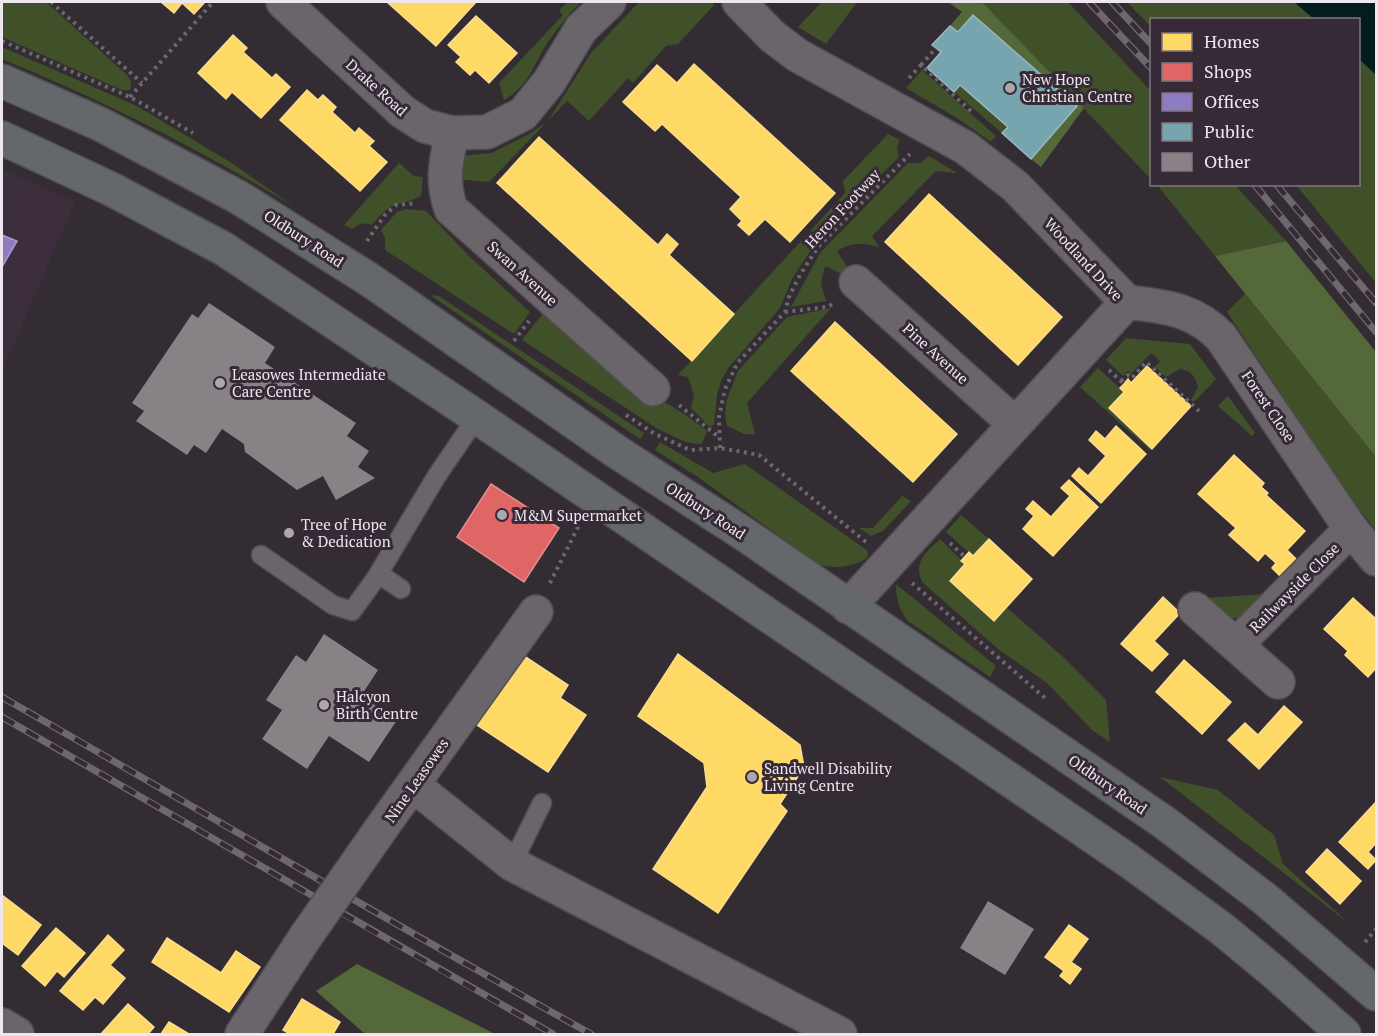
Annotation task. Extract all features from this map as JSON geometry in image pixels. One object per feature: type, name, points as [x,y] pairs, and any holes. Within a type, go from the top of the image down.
[{"type":"main road","name":"Oldbury Road","points":[[2,81],[100,124],[238,196],[370,280],[617,452],[744,534],[1165,823],[1265,899],[1377,994]]},
{"type":"main road","points":[[2,138],[111,189],[224,249],[477,417],[1129,861],[1222,929],[1344,1035]]},
{"type":"street","name":"Drake Road","points":[[283,2],[403,112],[425,126],[452,133],[487,132],[523,114],[549,82],[581,29],[609,2]]},
{"type":"street","name":"Woodland Drive","points":[[739,2],[772,36],[796,55],[966,148],[1015,186],[1126,302],[848,607]]},
{"type":"street","name":"Swan Avenue","points":[[452,133],[445,165],[445,191],[451,209],[653,390]]},
{"type":"street","name":"Pine Avenue","points":[[859,285],[1015,424]]},
{"type":"street","name":"Forest Close","points":[[1126,302],[1184,312],[1206,322],[1221,337],[1351,529],[1377,559]]},
{"type":"street","name":"Railwayside Close","points":[[1236,645],[1351,529]]},
{"type":"street","name":"Railwayside Close","points":[[1195,609],[1278,682]]},
{"type":"street","name":"Nine Leasowes","points":[[242,1035],[306,936],[536,612]]},
{"type":"street","points":[[413,785],[512,864],[840,1035]]},
{"type":"street","points":[[2,1025],[17,1035]]},
{"type":"lane","points":[[261,555],[333,605],[352,611],[379,574],[436,477],[477,417]]},
{"type":"lane","points":[[379,574],[401,589]]},
{"type":"lane","points":[[512,864],[542,803]]},
{"type":"path","points":[[51,2],[142,83]]},
{"type":"path","points":[[130,97],[213,2]]},
{"type":"path","points":[[905,82],[936,48]]},
{"type":"path","points":[[921,65],[980,119]]},
{"type":"path","name":"Heron Footway","points":[[720,448],[719,417],[725,389],[738,363],[785,312],[789,297],[818,247],[917,146]]},
{"type":"path","points":[[365,244],[384,216],[396,205],[418,203]]},
{"type":"path","points":[[785,312],[827,307],[859,285]]},
{"type":"path","points":[[514,341],[531,318]]},
{"type":"path","points":[[1121,381],[1128,375],[1131,378],[1146,362],[1199,411]]},
{"type":"path","points":[[653,390],[688,411],[720,438]]},
{"type":"path","points":[[655,434],[690,450],[720,448],[759,455],[874,548]]},
{"type":"path","points":[[536,612],[580,522]]},
{"type":"path","points":[[1362,945],[1377,929]]},
{"type":"shaded area","points":[[2,169],[75,202],[2,371]]},
{"type":"green space","points":[[2,2],[46,2],[126,74],[131,81],[130,90],[122,90],[2,37]]},
{"type":"green space","points":[[567,2],[581,2],[550,39],[525,82],[504,100],[499,83],[563,15],[559,11]]},
{"type":"green space","points":[[639,2],[712,2],[714,5],[678,44],[666,46],[633,83],[628,78],[589,121],[567,101],[548,120],[591,53]]},
{"type":"green space","points":[[822,2],[857,2],[826,44],[798,27]]},
{"type":"green space","points":[[948,2],[982,2],[1084,108],[1041,167],[1031,159],[1077,106],[973,16],[958,32],[950,26],[962,12]]},
{"type":"green space","points":[[982,2],[1068,2],[1150,90],[1150,178]]},
{"type":"green space","points":[[1127,2],[1376,2],[1376,283],[1297,186],[1360,186],[1360,18],[1150,18],[1150,26]]},
{"type":"green space","points":[[2,47],[137,106],[230,162],[296,208],[225,166],[152,128],[2,59]]},
{"type":"green space","points":[[922,70],[996,136],[991,142],[957,118],[906,88]]},
{"type":"green space","points":[[960,85],[1008,127],[1002,133],[954,92]]},
{"type":"green space","points":[[547,122],[489,182],[456,179],[458,156],[492,153]]},
{"type":"green space","points":[[888,134],[900,140],[897,147],[899,157],[829,226],[816,242],[792,279],[780,308],[729,367],[721,381],[714,425],[710,427],[691,408],[694,395],[688,377],[678,375],[845,193],[843,181]]},
{"type":"green space","points":[[929,156],[957,173],[936,171],[872,236],[879,247],[858,244],[837,251],[851,273],[848,277],[825,266],[821,283],[826,301],[791,307],[820,253],[908,163],[920,163]]},
{"type":"green space","points":[[399,163],[414,176],[423,177],[421,196],[395,205],[385,211],[372,225],[361,224],[352,229],[344,225]]},
{"type":"green space","points":[[1158,186],[1236,186],[1286,241],[1215,256]]},
{"type":"green space","points":[[406,209],[426,211],[469,256],[530,312],[514,334],[385,250],[385,238],[381,230],[397,212]]},
{"type":"green space","points":[[1286,241],[1376,352],[1376,457],[1215,256]]},
{"type":"green space","points":[[1245,294],[1376,457],[1376,531],[1342,486],[1227,312]]},
{"type":"green space","points":[[430,295],[439,296],[644,433],[640,439]]},
{"type":"green space","points":[[831,308],[747,403],[755,434],[744,434],[727,426],[725,414],[727,399],[738,371],[787,317]]},
{"type":"green space","points":[[544,312],[631,393],[663,401],[707,431],[702,444],[685,441],[658,429],[522,340]]},
{"type":"green space","points":[[1126,338],[1190,344],[1216,379],[1194,402],[1191,400],[1198,387],[1192,375],[1180,369],[1166,377],[1155,367],[1160,361],[1151,353],[1131,374],[1128,371],[1123,376],[1106,360]]},
{"type":"green space","points":[[1098,368],[1124,392],[1109,409],[1152,449],[1150,450],[1080,387]]},
{"type":"green space","points":[[1228,396],[1255,433],[1252,436],[1218,406]]},
{"type":"green space","points":[[660,442],[713,473],[745,464],[868,551],[867,558],[844,566],[819,565],[698,477],[655,450]]},
{"type":"green space","points":[[902,496],[911,501],[883,531],[871,536],[859,528],[873,528]]},
{"type":"green space","points":[[961,515],[989,539],[973,556],[946,532]]},
{"type":"green space","points":[[940,539],[965,564],[950,582],[993,621],[1006,607],[1062,656],[1106,700],[1110,742],[1092,730],[1047,683],[998,649],[922,582],[919,568],[922,558]]},
{"type":"green space","points":[[896,584],[996,666],[990,677],[908,621],[899,604]]},
{"type":"green space","points":[[1267,594],[1244,615],[1233,618],[1221,613],[1204,598]]},
{"type":"green space","points":[[1160,777],[1218,790],[1274,835],[1283,864],[1351,925]]},
{"type":"green space","points":[[357,964],[495,1034],[365,1034],[316,991]]},
{"type":"water","points":[[1294,2],[1376,2],[1376,75],[1360,60],[1360,18],[1313,18]]},
{"type":"building: Homes","points":[[161,2],[205,2],[194,14],[182,3],[174,13]]},
{"type":"building: Homes","points":[[387,2],[476,2],[436,46]]},
{"type":"building: Homes","points":[[476,16],[517,53],[489,83],[475,70],[470,75],[456,62],[461,57],[448,45]]},
{"type":"building: Homes","points":[[233,35],[247,48],[243,52],[272,78],[276,74],[290,87],[261,118],[232,92],[226,99],[198,73]]},
{"type":"building: Homes","points":[[694,64],[835,193],[790,242],[765,219],[749,235],[738,225],[742,221],[730,209],[741,197],[662,124],[655,131],[623,102],[657,65],[677,83]]},
{"type":"building: Homes","points":[[307,90],[318,100],[323,95],[336,107],[332,112],[355,133],[359,128],[374,141],[369,146],[387,162],[360,191],[280,120]]},
{"type":"building: Homes","points":[[539,137],[658,245],[667,234],[678,244],[669,255],[734,314],[692,361],[497,183]]},
{"type":"building: Homes","points":[[929,194],[1062,317],[1018,365],[885,242]]},
{"type":"building: Homes","points":[[835,322],[957,434],[913,482],[791,371]]},
{"type":"building: Homes","points":[[1147,366],[1191,406],[1152,449],[1109,408],[1124,392],[1120,388],[1128,379],[1131,383]]},
{"type":"building: Homes","points":[[1116,426],[1146,454],[1101,503],[1072,476],[1079,468],[1088,476],[1106,456],[1089,440],[1096,431],[1105,439]]},
{"type":"building: Homes","points":[[1234,455],[1264,483],[1261,487],[1268,493],[1266,495],[1305,531],[1287,550],[1297,560],[1281,577],[1272,568],[1276,563],[1265,553],[1258,561],[1229,535],[1236,528],[1198,494]]},
{"type":"building: Homes","points":[[1069,480],[1098,507],[1053,556],[1023,529],[1034,516],[1026,509],[1033,501],[1051,517],[1070,496],[1061,488]]},
{"type":"building: Homes","points":[[989,539],[1032,579],[994,621],[950,581],[965,564],[961,561],[969,552],[973,556]]},
{"type":"building: Homes","points":[[1163,597],[1180,613],[1154,641],[1168,654],[1152,671],[1121,644]]},
{"type":"building: Homes","points":[[1353,598],[1376,619],[1374,624],[1376,627],[1376,668],[1368,677],[1345,655],[1348,651],[1324,629]]},
{"type":"building: Homes","points":[[521,654],[568,685],[560,698],[586,715],[548,772],[474,723]]},
{"type":"building: Homes","name":"Sandwell Disability Living Centre","points":[[678,654],[800,745],[804,767],[780,804],[787,811],[718,913],[653,869],[707,787],[704,763],[638,716]]},
{"type":"building: Homes","points":[[1184,660],[1231,702],[1202,734],[1156,692]]},
{"type":"building: Homes","points":[[1284,706],[1302,722],[1259,769],[1228,740],[1245,723],[1258,735]]},
{"type":"building: Homes","points":[[1376,802],[1376,843],[1368,852],[1376,860],[1368,869],[1339,842]]},
{"type":"building: Homes","points":[[1327,849],[1361,881],[1340,904],[1306,872]]},
{"type":"building: Homes","points":[[2,895],[41,925],[18,955],[2,943]]},
{"type":"building: Homes","points":[[1069,925],[1088,939],[1071,962],[1081,969],[1070,984],[1060,976],[1064,971],[1045,957]]},
{"type":"building: Homes","points":[[56,928],[85,953],[64,977],[57,971],[45,986],[22,966]]},
{"type":"building: Homes","points":[[108,935],[124,950],[110,965],[125,978],[103,1004],[95,997],[83,1010],[60,991]]},
{"type":"building: Homes","points":[[167,938],[221,973],[236,951],[260,967],[229,1012],[152,962]]},
{"type":"building: Homes","points":[[302,999],[340,1022],[333,1034],[290,1034],[283,1030]]},
{"type":"building: Homes","points":[[128,1004],[154,1027],[148,1034],[101,1034]]},
{"type":"building: Homes","points":[[169,1022],[189,1034],[161,1034]]},
{"type":"building: Shops","points":[[491,484],[559,528],[524,582],[457,537]]},
{"type":"building: Offices","points":[[2,235],[17,241],[2,267]]},
{"type":"building: Public","name":"New Hope Christian Centre","points":[[973,15],[1077,106],[1031,159],[1002,133],[1008,127],[960,85],[954,92],[927,68],[941,52],[932,45],[950,26],[958,32]]},
{"type":"building: Other","name":"Leasowes Intermediate Care Centre","points":[[209,303],[275,347],[265,363],[356,423],[347,436],[369,451],[358,467],[375,478],[336,500],[323,476],[297,490],[245,452],[244,444],[222,429],[206,453],[194,445],[187,455],[136,421],[144,411],[132,403],[192,314],[198,318]]},
{"type":"building: Other","name":"Halcyon Birth Centre","points":[[324,634],[378,670],[361,696],[397,720],[369,762],[329,736],[307,769],[262,739],[282,710],[266,700],[296,655],[306,662]]},
{"type":"building: Other","points":[[988,901],[1034,929],[1005,975],[960,948]]},
{"type":"railway","points":[[1089,2],[1150,67]]},
{"type":"railway","points":[[1112,2],[1150,43]]},
{"type":"railway","points":[[1256,186],[1376,332]]},
{"type":"railway","points":[[1278,186],[1376,303]]},
{"type":"railway","points":[[2,697],[591,1034]]},
{"type":"railway","points":[[2,717],[553,1034]]},
{"type":"place","name":"New Hope Christian Centre","points":[[1010,88]]},
{"type":"place","name":"Leasowes Intermediate Care Centre","points":[[220,383]]},
{"type":"place","name":"M&M Supermarket","points":[[502,515]]},
{"type":"place","name":"Tree of Hope & Dedication","points":[[289,533]]},
{"type":"place","name":"Halcyon Birth Centre","points":[[324,705]]},
{"type":"place","name":"Sandwell Disability Living Centre","points":[[752,777]]}]
